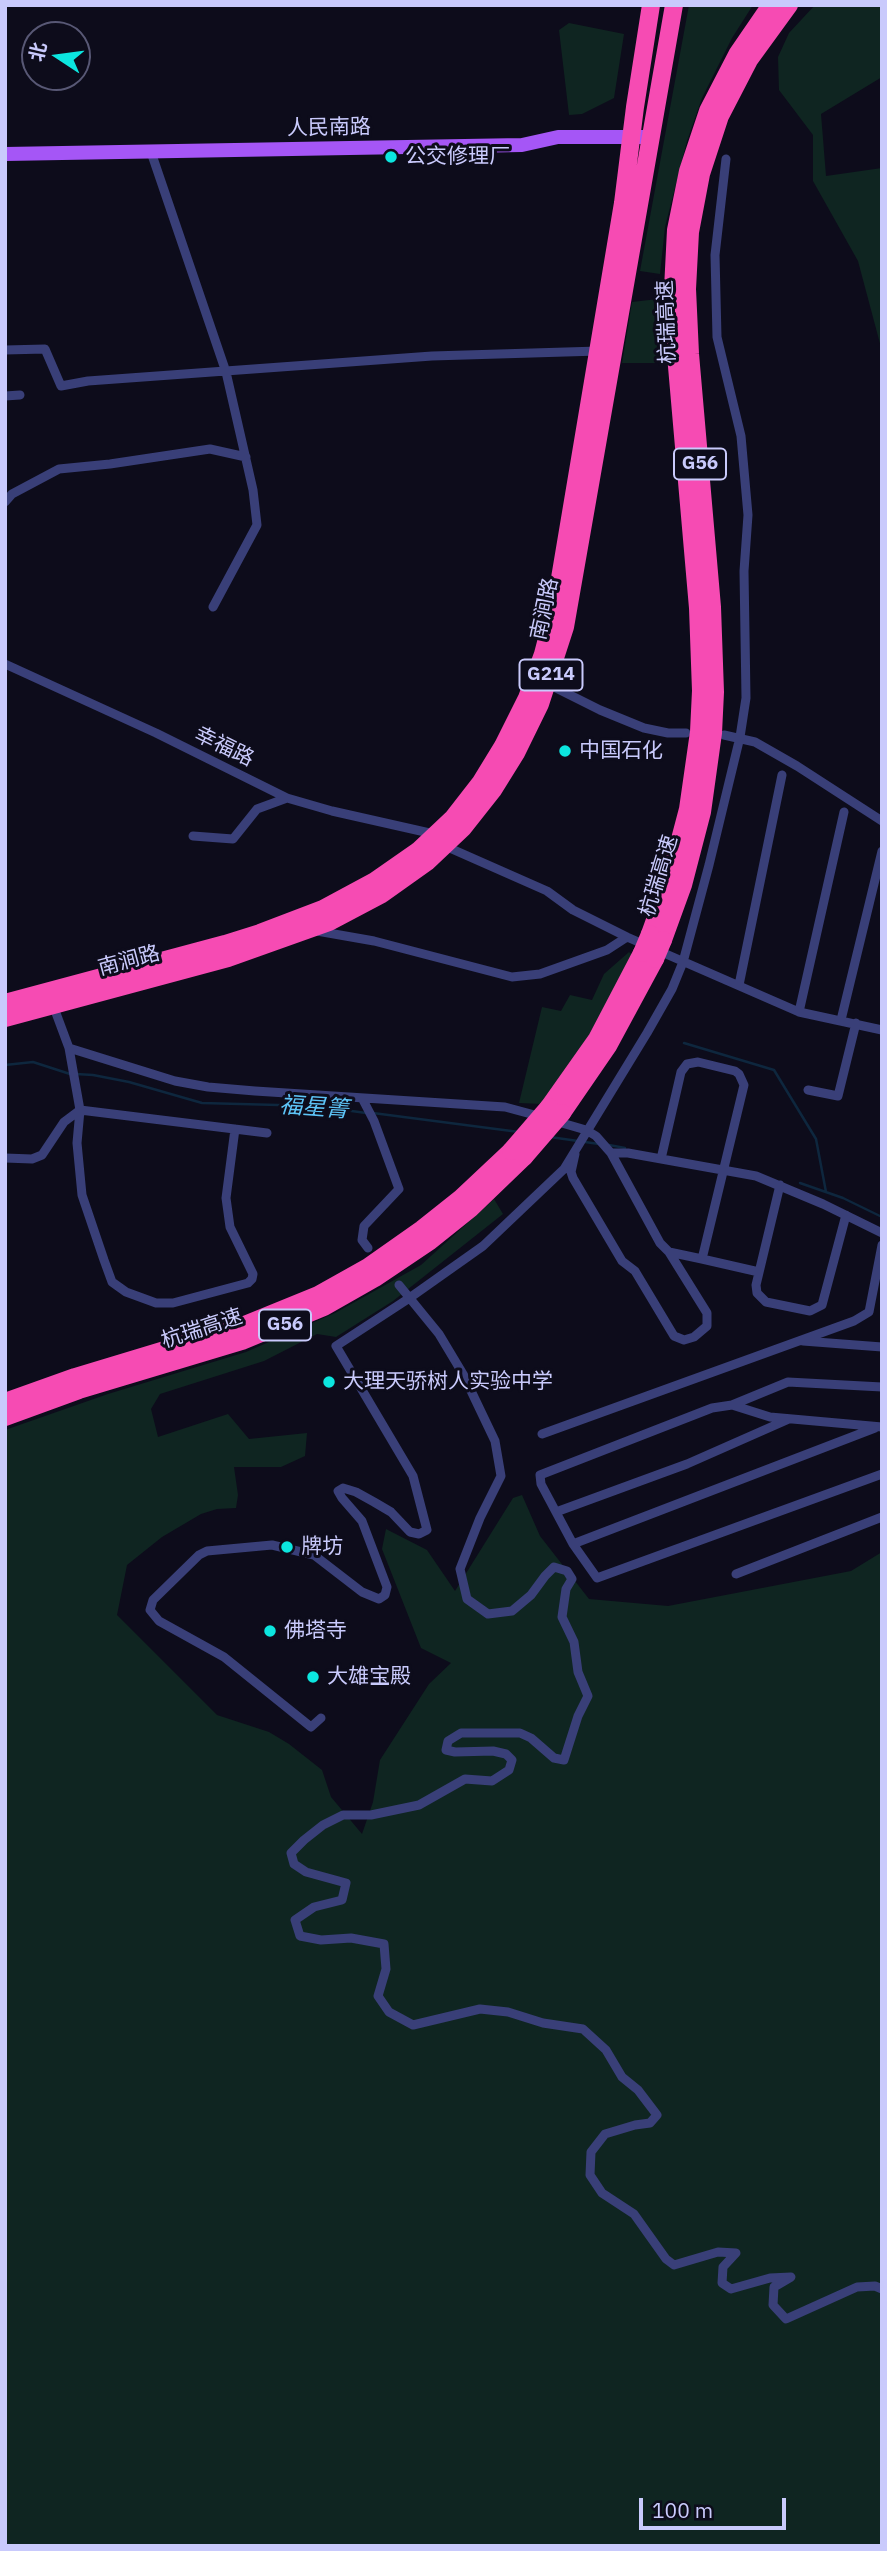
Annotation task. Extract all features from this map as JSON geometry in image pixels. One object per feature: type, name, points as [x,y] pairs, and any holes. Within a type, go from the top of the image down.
[{"type":"highway","name":"南涧路","points":[[5,1018],[52,998],[323,909],[441,841],[493,763],[520,714],[538,668],[555,608],[651,5]]},
{"type":"highway","name":"南涧路","points":[[5,1003],[52,998],[228,958],[311,929],[382,894],[406,878],[441,841],[479,809],[506,771],[533,720],[548,684],[572,595],[674,5]]},
{"type":"highway","name":"杭瑞高速","points":[[656,937],[682,833],[695,771],[699,732],[701,650],[676,355],[673,289],[679,210],[697,138],[727,72],[771,5]]},
{"type":"highway","name":"杭瑞高速","points":[[5,1417],[258,1335],[324,1307],[375,1278],[440,1233],[491,1191],[555,1110],[648,956],[683,885],[702,812],[715,692],[712,607],[688,320],[687,270],[693,212],[706,155],[729,98],[755,51],[789,5]]},
{"type":"highway","name":"杭瑞高速","points":[[5,1402],[75,1377],[229,1331],[318,1295],[422,1230],[518,1154]]},
{"type":"main road","name":"人民南路","points":[[5,154],[522,145],[558,137],[652,137]]},
{"type":"street","points":[[151,152],[226,372],[253,490],[257,525],[213,607]]},
{"type":"street","points":[[321,1718],[311,1727],[224,1657],[159,1621],[150,1610],[153,1601],[206,1551],[272,1545],[314,1555],[362,1592],[379,1599],[385,1595],[387,1587],[362,1521],[342,1499],[338,1490],[342,1488],[356,1492],[374,1502],[391,1512],[410,1532],[419,1534],[427,1530],[413,1475],[336,1346],[483,1246],[552,1181],[576,1149],[672,989],[683,961],[709,865],[740,737],[746,698],[744,571],[748,515],[741,436],[717,337],[715,255],[726,159]]},
{"type":"street","points":[[5,350],[45,349],[61,386],[88,381],[432,356],[598,351]]},
{"type":"street","points":[[5,396],[20,395]]},
{"type":"street","points":[[5,502],[12,494],[59,469],[211,449],[246,457]]},
{"type":"street","name":"幸福路","points":[[5,664],[156,733],[287,798],[441,841],[547,891],[573,910],[627,937],[799,1012],[882,1030]]},
{"type":"street","points":[[548,684],[644,728],[667,733],[686,733]]},
{"type":"street","points":[[724,735],[755,742],[882,821]]},
{"type":"street","points":[[739,985],[782,775]]},
{"type":"street","points":[[192,836],[233,839],[257,809],[287,798]]},
{"type":"street","points":[[799,1012],[844,812]]},
{"type":"street","points":[[841,1020],[882,851]]},
{"type":"street","points":[[311,929],[374,941],[512,977],[540,974],[607,950],[627,937]]},
{"type":"street","points":[[52,998],[76,1081],[80,1110],[78,1143],[82,1195],[113,1282],[126,1292],[156,1303],[173,1303],[248,1283],[253,1279],[230,1227],[226,1198],[235,1129]]},
{"type":"street","points":[[808,1090],[838,1096],[856,1023]]},
{"type":"street","points":[[68,1048],[137,1070],[208,1087],[364,1102],[505,1107],[596,1136],[611,1153],[660,1243],[669,1252],[707,1313],[709,1320],[704,1329],[684,1340],[674,1335],[635,1271],[622,1261],[573,1178],[571,1172],[576,1149]]},
{"type":"street","points":[[661,1159],[681,1072],[687,1064],[698,1062],[734,1071],[743,1081],[702,1259]]},
{"type":"street","points":[[364,1102],[374,1121],[399,1189],[364,1226],[362,1240],[368,1248]]},
{"type":"street","points":[[5,1158],[32,1159],[42,1155],[64,1122],[80,1110],[267,1133]]},
{"type":"street","points":[[611,1153],[628,1153],[756,1176],[882,1233]]},
{"type":"street","points":[[780,1185],[756,1290],[763,1300],[810,1311],[818,1308],[825,1300],[846,1215]]},
{"type":"street","points":[[542,1434],[854,1321],[869,1312],[882,1245]]},
{"type":"street","points":[[669,1252],[759,1272]]},
{"type":"street","points":[[399,1285],[439,1334],[463,1374],[495,1441],[501,1476],[480,1518],[460,1569],[467,1599],[488,1614],[512,1611],[531,1595],[554,1567],[567,1572],[572,1579],[566,1588],[562,1617],[574,1642],[578,1672],[588,1696],[578,1716],[564,1760],[554,1758],[531,1738],[520,1733],[461,1734],[448,1741],[446,1750],[493,1751],[506,1754],[512,1760],[509,1770],[492,1780],[465,1779],[419,1805],[371,1815],[342,1815],[304,1840],[291,1853],[294,1864],[306,1872],[346,1883],[342,1900],[314,1907],[295,1920],[300,1936],[321,1940],[351,1938],[384,1944],[386,1969],[378,1996],[389,2012],[413,2025],[480,2009],[508,2012],[543,2023],[583,2029],[606,2050],[622,2077],[638,2091],[657,2115],[650,2123],[605,2134],[591,2152],[590,2175],[603,2193],[634,2214],[666,2259],[674,2265],[719,2252],[736,2253],[723,2267],[722,2283],[731,2289],[770,2278],[791,2277],[774,2287],[773,2305],[786,2319],[857,2287],[875,2286],[882,2289]]},
{"type":"street","points":[[798,1341],[882,1347]]},
{"type":"street","points":[[882,1387],[788,1382],[732,1405],[712,1408],[540,1475],[541,1484],[573,1544],[597,1578],[882,1474]]},
{"type":"street","points":[[732,1405],[770,1417],[880,1427]]},
{"type":"street","points":[[556,1512],[687,1464],[790,1419]]},
{"type":"street","points":[[573,1544],[880,1427]]},
{"type":"street","points":[[736,1574],[882,1517]]},
{"type":"green space","points":[[689,5],[753,5],[732,38],[702,98],[687,141],[665,227],[660,274],[640,271]]},
{"type":"green space","points":[[815,5],[882,5],[882,77],[821,114],[826,176],[882,168],[882,351],[858,261],[813,181],[813,135],[779,90],[778,57],[789,33]]},
{"type":"green space","points":[[569,23],[624,34],[614,98],[582,114],[569,115],[559,30]]},
{"type":"green space","points":[[658,299],[658,363],[622,363],[632,302]]},
{"type":"green space","points":[[629,952],[633,956],[571,1066],[543,1104],[519,1103],[542,1007],[561,1011],[570,995],[592,1000],[604,974]]},
{"type":"green space","points":[[494,1199],[503,1214],[393,1301],[336,1337],[317,1334],[264,1361],[160,1394],[151,1409],[158,1437],[228,1414],[249,1439],[307,1433],[305,1456],[281,1467],[234,1467],[238,1495],[236,1508],[217,1509],[201,1514],[162,1537],[127,1565],[117,1615],[217,1715],[269,1732],[322,1770],[331,1797],[362,1834],[373,1802],[380,1760],[429,1684],[451,1663],[421,1648],[382,1549],[386,1529],[427,1550],[455,1591],[513,1498],[522,1495],[540,1536],[589,1599],[668,1606],[851,1571],[882,1552],[882,2546],[5,2546],[5,1430],[108,1394],[246,1352],[335,1313],[421,1265]]},
{"type":"waterway","points":[[684,1043],[774,1070],[816,1139],[826,1192]]},
{"type":"waterway","name":"福星箐","points":[[5,1065],[33,1062],[70,1074]]},
{"type":"waterway","name":"福星箐","points":[[76,1074],[129,1082],[202,1103],[316,1106],[366,1113]]},
{"type":"waterway","name":"福星箐","points":[[373,1113],[519,1132]]},
{"type":"waterway","name":"福星箐","points":[[550,1137],[578,1141]]},
{"type":"waterway","name":"福星箐","points":[[585,1142],[599,1144]]},
{"type":"waterway","name":"福星箐","points":[[609,1145],[625,1148]]},
{"type":"waterway","name":"福星箐","points":[[800,1183],[843,1198],[882,1217]]},
{"type":"place","name":"公交修理厂","points":[[391,157]]},
{"type":"place","name":"中国石化","points":[[565,751]]},
{"type":"place","name":"大理天骄树人实验中学","points":[[329,1382]]},
{"type":"place","name":"牌坊","points":[[287,1547]]},
{"type":"place","name":"佛塔寺","points":[[270,1631]]},
{"type":"place","name":"大雄宝殿","points":[[313,1677]]}]
